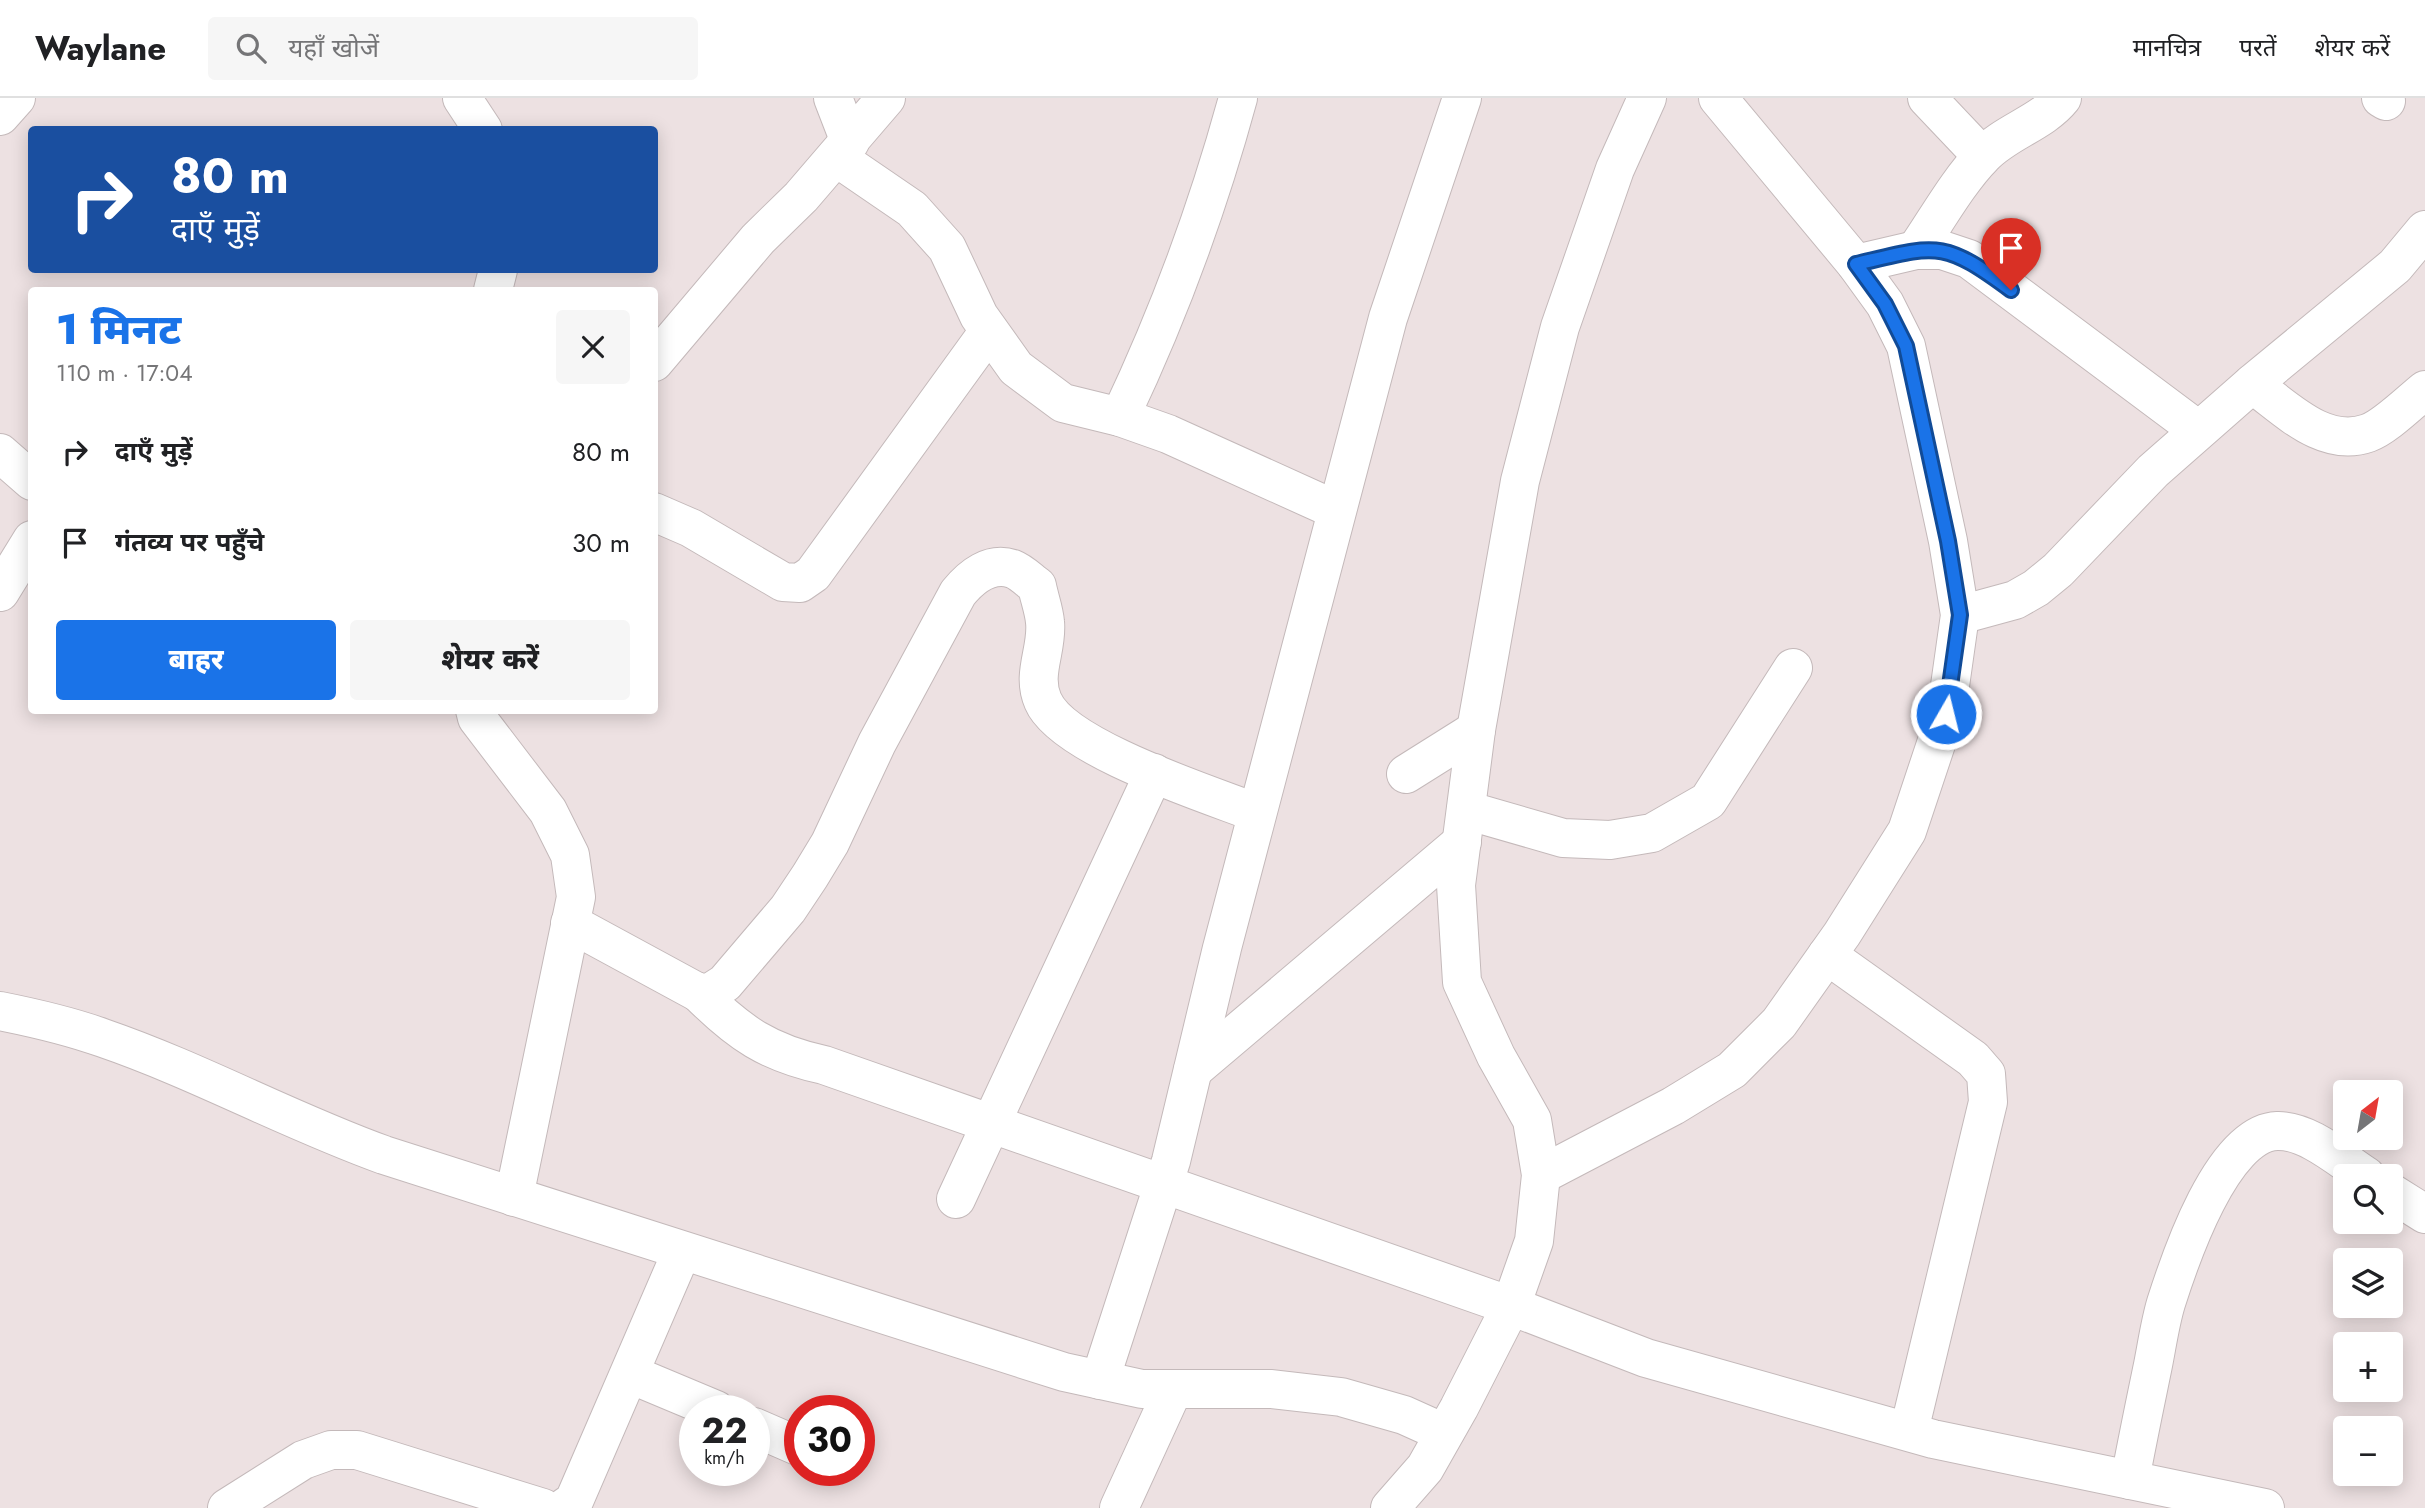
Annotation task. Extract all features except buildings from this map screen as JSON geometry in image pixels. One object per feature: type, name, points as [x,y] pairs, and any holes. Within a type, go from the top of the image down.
[{"type":"street","points":[[0,116],[16,98]]},
{"type":"street","points":[[462,98],[480,126]]},
{"type":"street","points":[[833,98],[843,150],[912,209],[947,248],[979,316],[1016,368],[1063,403],[1119,416],[1168,434],[1336,510]]},
{"type":"street","points":[[658,357],[758,239],[843,150],[886,98]]},
{"type":"street","points":[[1119,416],[1151,351],[1197,234],[1238,98]]},
{"type":"street","points":[[1100,1380],[1164,1184],[1257,813],[1388,318],[1462,98]]},
{"type":"street","points":[[1390,1508],[1424,1468],[1444,1433],[1511,1306],[1534,1241],[1541,1175],[1532,1120],[1496,1056],[1462,982],[1456,885],[1476,730],[1520,481],[1560,327],[1615,169],[1647,98]]},
{"type":"street","points":[[1541,1175],[1674,1105],[1732,1070],[1779,1023],[1827,955],[1907,831],[1946,714],[1960,615],[1948,541],[1906,346],[1885,304],[1856,264],[1718,98]]},
{"type":"street","points":[[1927,98],[1982,156]]},
{"type":"street","points":[[1916,250],[1982,156],[2008,134],[2032,121],[2062,98]]},
{"type":"street","points":[[1960,615],[2015,600],[2036,588],[2058,570],[2153,471],[2252,384],[2395,266],[2425,230]]},
{"type":"street","points":[[1856,264],[1916,250],[1942,250],[1969,260],[2199,430]]},
{"type":"street","points":[[658,514],[691,528],[783,582],[800,583],[813,574],[989,331]]},
{"type":"street","points":[[2252,384],[2316,430],[2341,437],[2369,432],[2425,390]]},
{"type":"street","points":[[0,453],[28,478]]},
{"type":"street","points":[[0,592],[28,546]]},
{"type":"street","points":[[699,993],[711,992],[725,983],[788,909],[830,843],[877,743],[951,604],[971,577],[991,568],[1013,569],[1037,586],[1046,623],[1038,681],[1043,701],[1055,720],[1090,744],[1154,773],[1257,813]]},
{"type":"street","points":[[1193,1070],[1464,826],[1563,838],[1610,840],[1652,833],[1709,801],[1793,668]]},
{"type":"street","points":[[476,714],[548,811],[570,855],[576,897],[514,1197]]},
{"type":"street","points":[[1406,774],[1476,730]]},
{"type":"street","points":[[956,1199],[1154,773]]},
{"type":"street","points":[[570,923],[699,993],[728,1023],[759,1042],[796,1059],[824,1065],[1511,1306],[1646,1358],[1909,1431],[2140,1491],[2265,1508]]},
{"type":"street","points":[[1827,955],[1973,1059],[1986,1074],[1988,1102],[1909,1431]]},
{"type":"street","points":[[0,1011],[102,1037],[197,1075],[338,1138],[514,1197],[1052,1368],[1142,1389],[1272,1389],[1341,1397],[1404,1415],[1444,1433]]},
{"type":"street","points":[[2140,1491],[2165,1305],[2185,1247],[2215,1184],[2236,1154],[2257,1136],[2277,1131],[2307,1138],[2347,1164]]},
{"type":"street","points":[[2403,1200],[2425,1214]]},
{"type":"street","points":[[564,1508],[574,1502],[682,1251]]},
{"type":"street","points":[[629,1374],[680,1395]]},
{"type":"street","points":[[1119,1508],[1173,1390]]},
{"type":"street","points":[[227,1508],[303,1460],[331,1450],[357,1450],[543,1508]]},
{"type":"route","points":[[1946,714],[1960,615],[1948,541],[1906,346],[1885,304],[1856,264],[1916,250],[1942,250],[1969,260],[2011,290]]}]
